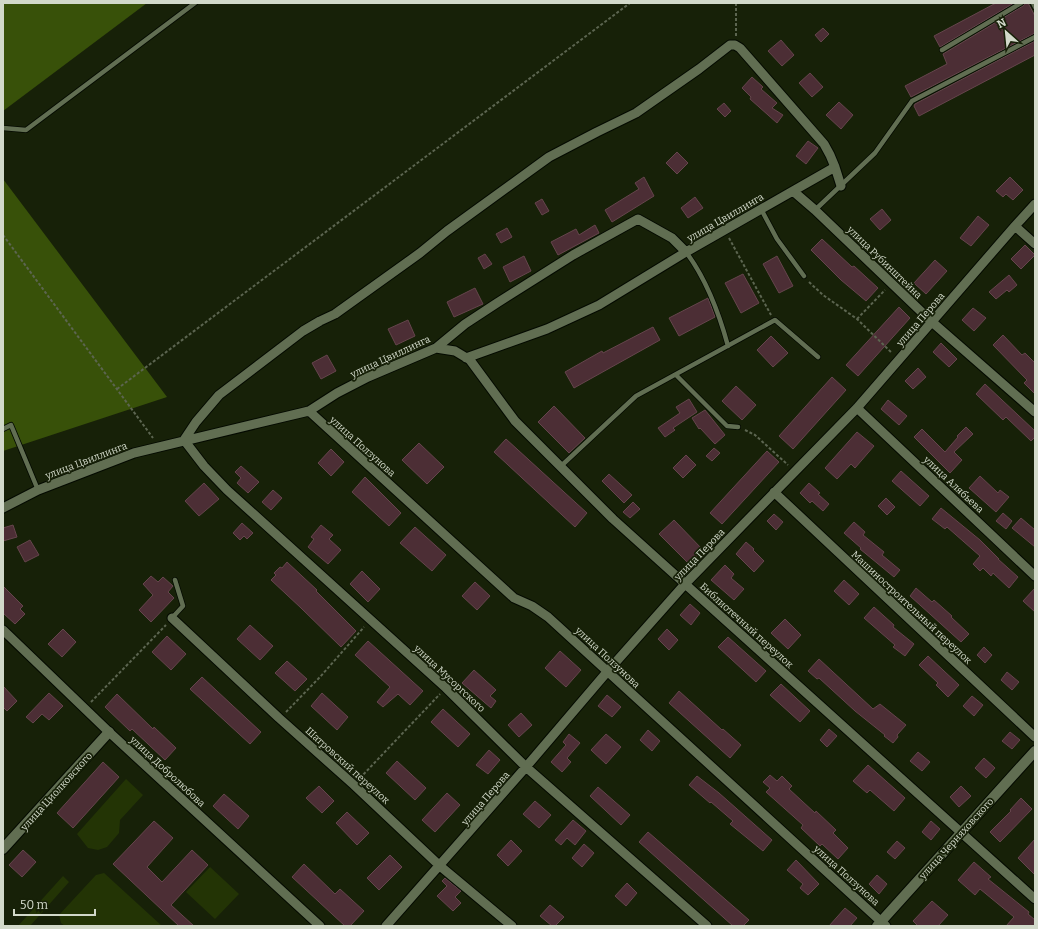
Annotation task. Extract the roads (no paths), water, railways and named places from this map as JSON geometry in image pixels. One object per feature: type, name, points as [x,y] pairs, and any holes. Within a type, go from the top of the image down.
[{"type":"street","points":[[184,440],[196,422],[219,396],[303,331],[335,314],[549,157],[636,113],[699,70],[730,46],[735,45],[740,48],[824,144],[835,167],[841,186]]},
{"type":"street","name":"улица Цвиллинга","points":[[3,508],[38,490],[134,453],[309,411],[337,393],[368,377],[436,348],[465,324],[491,307],[573,255],[638,219],[672,238],[686,252],[835,167]]},
{"type":"street","name":"улица Рубинштейна","points":[[793,191],[815,210],[932,322],[1035,412]]},
{"type":"street","name":"улица Перова","points":[[386,926],[685,584],[857,408],[1035,204]]},
{"type":"street","points":[[1015,226],[1035,244]]},
{"type":"street","points":[[466,358],[547,329],[599,304],[686,252]]},
{"type":"street","name":"Библиотечный переулок","points":[[436,348],[455,351],[470,360],[515,421],[614,519],[1035,899]]},
{"type":"street","name":"улица Алябьева","points":[[857,408],[1035,576]]},
{"type":"street","name":"улица Ползунова","points":[[309,411],[514,598],[532,606],[548,617],[881,924]]},
{"type":"street","name":"улица Мусоргского","points":[[184,440],[204,466],[227,490],[446,688],[526,767],[707,926]]},
{"type":"street","name":"Машиностроительный переулок","points":[[774,492],[1035,737]]},
{"type":"street","name":"Шатровский переулок","points":[[172,618],[440,866],[512,926]]},
{"type":"street","name":"улица Добролюбова","points":[[3,630],[84,709],[320,926]]},
{"type":"street","name":"улица Циолковского","points":[[3,849],[109,732]]},
{"type":"street","name":"улица Черняховского","points":[[881,924],[1035,751]]},
{"type":"lane","points":[[3,128],[26,130],[195,3]]},
{"type":"lane","points":[[942,50],[1021,3]]},
{"type":"lane","points":[[1033,3],[1035,7]]},
{"type":"lane","points":[[815,210],[875,153],[912,101],[1035,37]]},
{"type":"lane","points":[[761,209],[777,239],[804,276]]},
{"type":"lane","points":[[686,252],[698,268],[719,316],[728,346]]},
{"type":"lane","points":[[560,466],[636,396],[774,320],[818,357]]},
{"type":"lane","points":[[676,375],[727,426],[738,427]]},
{"type":"lane","points":[[3,429],[11,425],[38,490]]},
{"type":"lane","points":[[172,618],[183,606],[175,580]]}]
